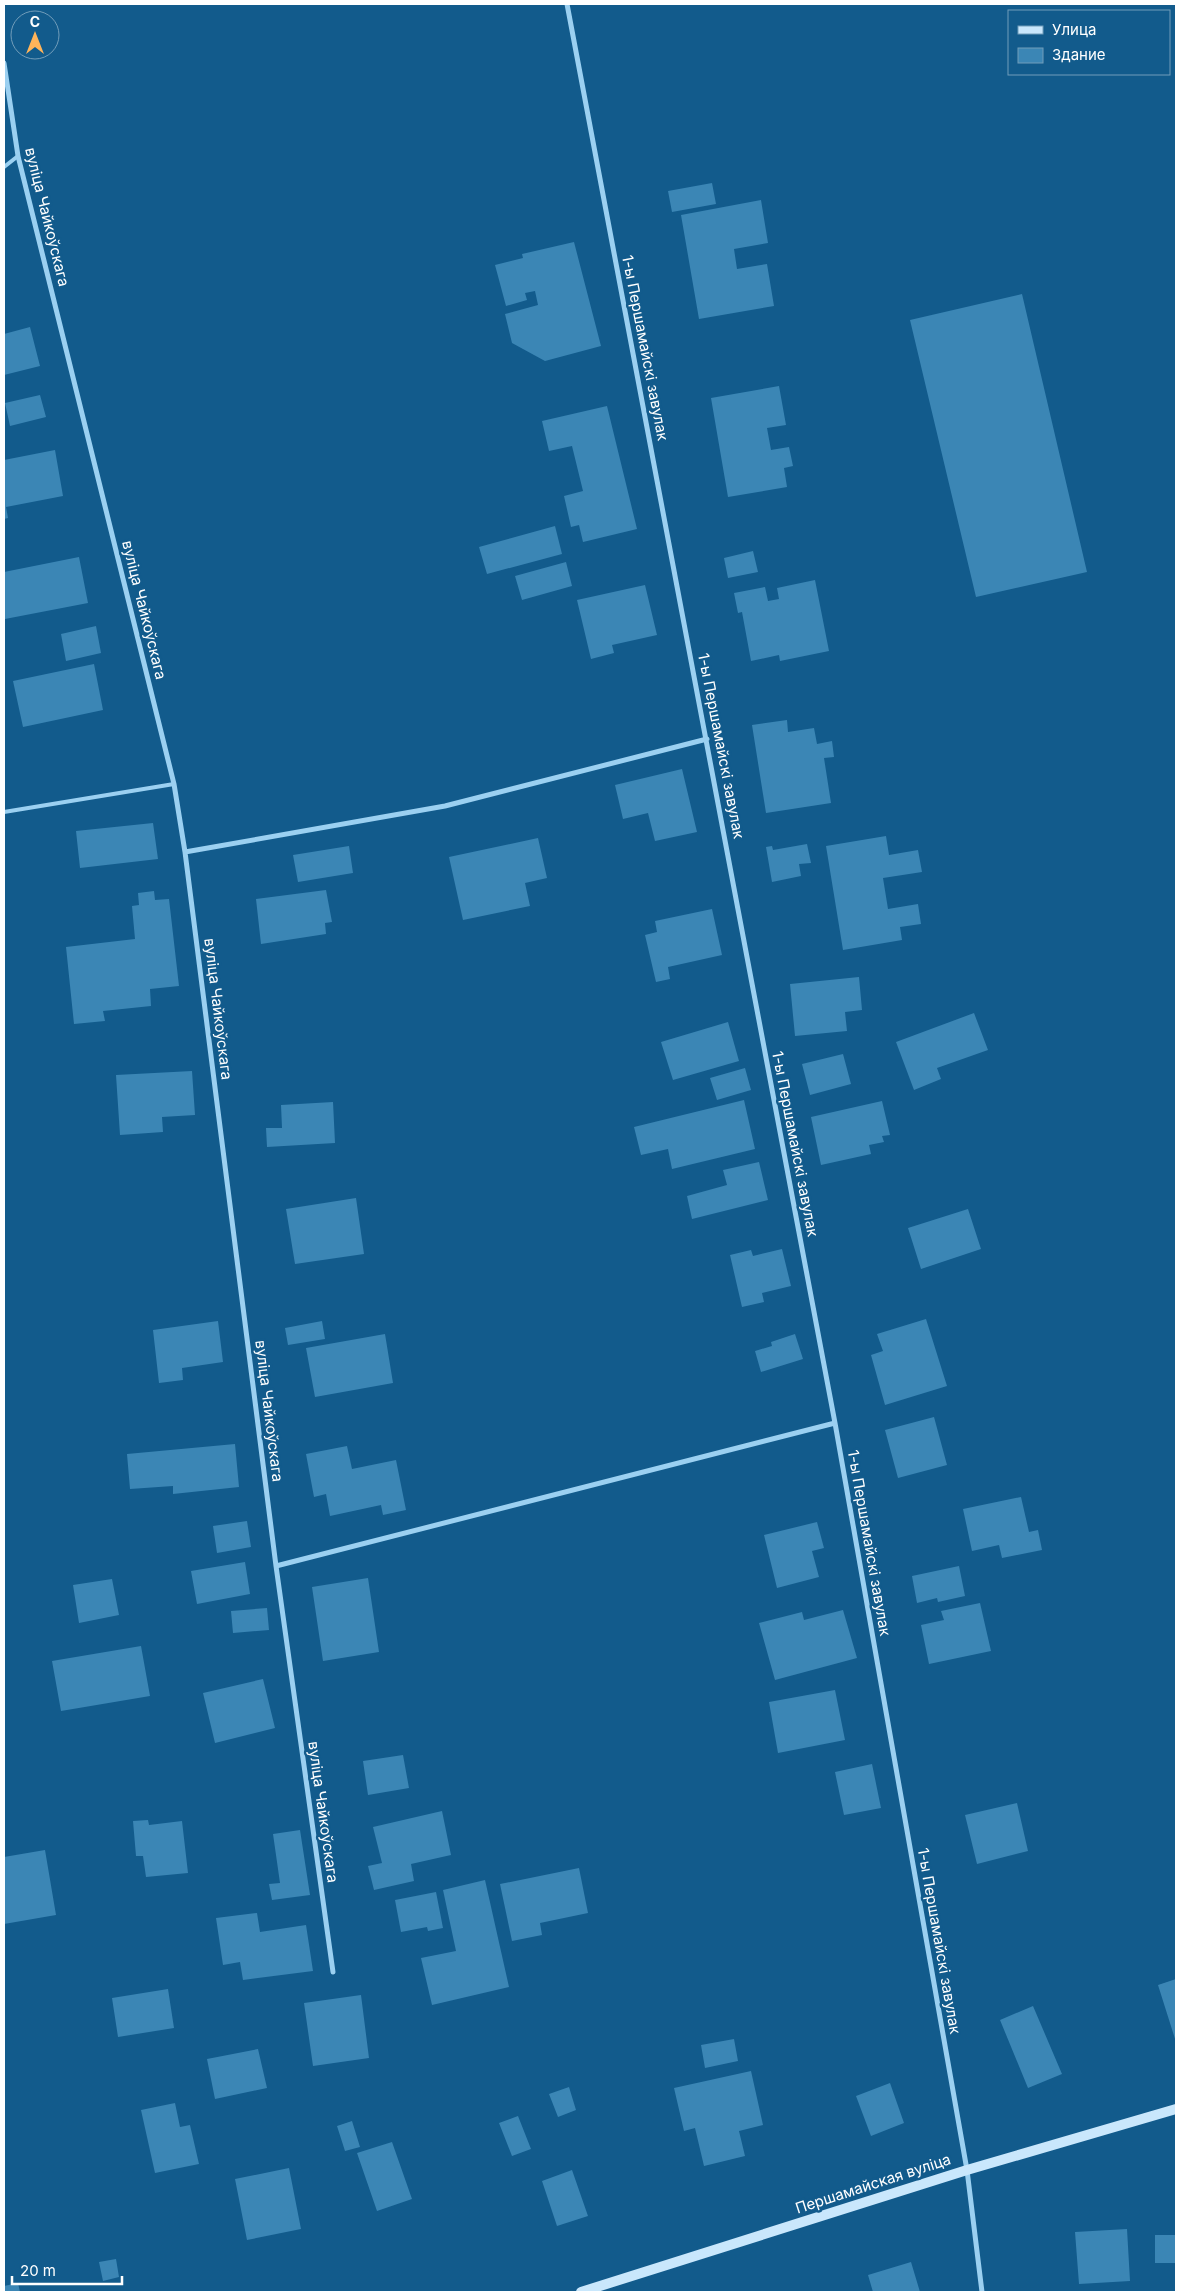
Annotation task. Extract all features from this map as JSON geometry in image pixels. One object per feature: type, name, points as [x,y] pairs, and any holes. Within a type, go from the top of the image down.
[{"type":"street","name":"1-ы Першамайскі завулак","points":[[567,4],[835,1422],[967,2170],[982,2292]]},
{"type":"street","name":"вуліца Чайкоўскага","points":[[4,63],[18,156],[174,784],[185,852],[276,1566],[333,1972]]},
{"type":"street","points":[[185,852],[445,806],[707,739]]},
{"type":"street","points":[[276,1566],[835,1422]]},
{"type":"street","name":"Першамайская вуліца","points":[[581,2292],[967,2170],[1176,2109]]},
{"type":"lane","points":[[4,167],[18,156]]},
{"type":"lane","points":[[4,812],[174,784]]},
{"type":"building","points":[[712,183],[716,204],[672,212],[668,191]]},
{"type":"building","points":[[761,200],[768,243],[734,249],[737,269],[767,264],[774,306],[699,319],[681,215]]},
{"type":"building","points":[[574,242],[601,346],[545,361],[512,343],[505,314],[538,305],[535,291],[525,293],[527,300],[506,306],[495,265],[523,258],[522,254]]},
{"type":"building","points":[[1022,294],[1087,572],[976,597],[910,320]]},
{"type":"building","points":[[30,327],[40,366],[4,375],[4,334]]},
{"type":"building","points":[[779,386],[786,425],[767,428],[771,450],[789,447],[793,466],[784,468],[787,487],[728,497],[711,398]]},
{"type":"building","points":[[40,395],[46,417],[10,426],[5,403]]},
{"type":"building","points":[[607,406],[637,529],[583,542],[579,525],[571,527],[564,496],[583,491],[572,446],[549,451],[542,421]]},
{"type":"building","points":[[55,450],[63,496],[6,507],[8,518],[4,519],[4,460]]},
{"type":"building","points":[[555,526],[562,554],[487,574],[479,547]]},
{"type":"building","points":[[753,551],[758,572],[728,578],[724,558]]},
{"type":"building","points":[[79,557],[88,603],[5,619],[4,572]]},
{"type":"building","points":[[566,562],[572,586],[522,600],[515,576]]},
{"type":"building","points":[[815,580],[829,651],[780,661],[779,655],[751,661],[742,612],[738,613],[734,593],[765,587],[768,601],[779,599],[777,588]]},
{"type":"building","points":[[645,585],[657,635],[612,645],[614,653],[591,659],[577,600]]},
{"type":"building","points":[[96,626],[101,653],[66,661],[61,634]]},
{"type":"building","points":[[94,664],[103,710],[23,727],[13,681]]},
{"type":"building","points":[[787,720],[788,732],[814,728],[817,744],[832,741],[834,757],[824,758],[831,803],[766,813],[752,725]]},
{"type":"building","points":[[682,769],[697,832],[655,841],[648,813],[623,819],[615,785]]},
{"type":"building","points":[[153,823],[158,859],[80,868],[76,831]]},
{"type":"building","points":[[886,836],[889,855],[918,850],[922,872],[883,878],[888,909],[918,904],[921,924],[900,927],[902,940],[843,950],[826,846]]},
{"type":"building","points":[[538,838],[547,878],[525,883],[530,906],[463,920],[449,857]]},
{"type":"building","points":[[807,844],[811,863],[799,864],[801,876],[772,882],[766,847],[772,846],[773,850]]},
{"type":"building","points":[[349,846],[353,873],[298,882],[293,855]]},
{"type":"building","points":[[326,890],[332,922],[325,923],[326,934],[261,944],[256,899]]},
{"type":"building","points":[[154,891],[155,900],[169,899],[179,986],[150,989],[151,1006],[103,1011],[105,1021],[74,1024],[66,947],[135,939],[132,906],[139,905],[138,893]]},
{"type":"building","points":[[712,909],[722,955],[668,967],[670,979],[656,982],[645,935],[657,932],[655,921]]},
{"type":"building","points":[[859,977],[862,1010],[845,1012],[847,1031],[795,1036],[790,984]]},
{"type":"building","points":[[974,1013],[988,1050],[937,1068],[941,1079],[914,1090],[896,1042]]},
{"type":"building","points":[[728,1022],[739,1061],[673,1080],[661,1042]]},
{"type":"building","points":[[843,1054],[851,1084],[810,1095],[802,1064]]},
{"type":"building","points":[[745,1068],[751,1090],[717,1100],[710,1078]]},
{"type":"building","points":[[192,1071],[195,1115],[162,1117],[163,1132],[120,1135],[116,1075]]},
{"type":"building","points":[[744,1100],[755,1149],[672,1169],[668,1149],[641,1155],[634,1127]]},
{"type":"building","points":[[882,1101],[890,1135],[882,1136],[884,1142],[869,1145],[871,1154],[821,1165],[811,1117]]},
{"type":"building","points":[[333,1102],[335,1143],[267,1147],[266,1128],[282,1128],[281,1105]]},
{"type":"building","points":[[759,1162],[768,1200],[692,1219],[687,1196],[727,1185],[723,1170]]},
{"type":"building","points":[[356,1198],[364,1254],[295,1264],[286,1209]]},
{"type":"building","points":[[968,1209],[981,1249],[921,1269],[908,1228]]},
{"type":"building","points":[[782,1249],[791,1286],[762,1293],[764,1302],[742,1307],[730,1255],[751,1250],[753,1256]]},
{"type":"building","points":[[926,1319],[947,1386],[885,1405],[871,1355],[883,1351],[877,1334]]},
{"type":"building","points":[[218,1321],[223,1362],[182,1368],[183,1380],[159,1383],[153,1330]]},
{"type":"building","points":[[322,1321],[325,1339],[288,1345],[285,1328]]},
{"type":"building","points":[[385,1334],[393,1383],[315,1397],[306,1348]]},
{"type":"building","points":[[795,1334],[803,1359],[761,1372],[755,1351],[772,1346],[771,1342]]},
{"type":"building","points":[[934,1417],[947,1465],[898,1478],[885,1430]]},
{"type":"building","points":[[235,1444],[239,1487],[173,1494],[173,1486],[130,1489],[127,1454]]},
{"type":"building","points":[[347,1446],[352,1469],[396,1460],[406,1510],[383,1515],[381,1505],[330,1516],[326,1494],[314,1497],[306,1454]]},
{"type":"building","points":[[1021,1497],[1029,1532],[1038,1530],[1042,1550],[1002,1558],[999,1545],[972,1551],[963,1509]]},
{"type":"building","points":[[247,1521],[251,1547],[217,1553],[213,1526]]},
{"type":"building","points":[[817,1522],[824,1548],[812,1551],[819,1577],[777,1588],[764,1535]]},
{"type":"building","points":[[245,1562],[250,1594],[197,1604],[191,1571]]},
{"type":"building","points":[[959,1566],[965,1596],[938,1602],[937,1598],[917,1603],[912,1576]]},
{"type":"building","points":[[368,1578],[379,1652],[323,1661],[312,1587]]},
{"type":"building","points":[[112,1579],[119,1615],[79,1623],[73,1585]]},
{"type":"building","points":[[980,1603],[991,1651],[929,1664],[921,1625],[944,1620],[941,1611]]},
{"type":"building","points":[[267,1608],[269,1630],[233,1633],[231,1611]]},
{"type":"building","points":[[843,1610],[857,1658],[775,1680],[759,1623],[802,1612],[804,1620]]},
{"type":"building","points":[[141,1646],[150,1696],[61,1711],[52,1661]]},
{"type":"building","points":[[263,1679],[275,1728],[215,1743],[203,1693]]},
{"type":"building","points":[[835,1690],[845,1740],[778,1753],[769,1702]]},
{"type":"building","points":[[403,1755],[409,1788],[368,1795],[363,1761]]},
{"type":"building","points":[[872,1764],[881,1808],[844,1815],[835,1772]]},
{"type":"building","points":[[1017,1803],[1028,1851],[977,1864],[965,1815]]},
{"type":"building","points":[[442,1811],[451,1855],[411,1864],[414,1881],[374,1890],[368,1866],[382,1863],[373,1827]]},
{"type":"building","points":[[148,1820],[149,1825],[182,1821],[188,1873],[146,1877],[143,1856],[136,1856],[133,1821]]},
{"type":"building","points":[[300,1830],[310,1895],[272,1900],[269,1884],[280,1883],[273,1834]]},
{"type":"building","points":[[45,1850],[56,1915],[4,1924],[4,1857]]},
{"type":"building","points":[[579,1868],[588,1913],[540,1923],[542,1935],[512,1941],[500,1884]]},
{"type":"building","points":[[485,1880],[509,1987],[432,2005],[421,1958],[456,1951],[443,1890]]},
{"type":"building","points":[[436,1892],[443,1928],[428,1931],[427,1927],[401,1932],[395,1900]]},
{"type":"building","points":[[257,1913],[260,1932],[306,1925],[313,1971],[243,1980],[240,1962],[223,1965],[216,1918]]},
{"type":"building","points":[[1176,1979],[1176,2042],[1158,1985]]},
{"type":"building","points":[[168,1989],[174,2028],[118,2037],[112,1998]]},
{"type":"building","points":[[361,1995],[369,2058],[313,2066],[304,2003]]},
{"type":"building","points":[[1033,2006],[1062,2074],[1028,2088],[1000,2020]]},
{"type":"building","points":[[734,2039],[738,2061],[705,2068],[701,2045]]},
{"type":"building","points":[[258,2049],[267,2088],[215,2099],[207,2059]]},
{"type":"building","points":[[751,2071],[763,2125],[739,2131],[745,2156],[704,2166],[695,2128],[684,2131],[674,2088]]},
{"type":"building","points":[[890,2083],[904,2123],[871,2136],[856,2096]]},
{"type":"building","points":[[569,2087],[576,2110],[558,2117],[549,2094]]},
{"type":"building","points":[[175,2103],[180,2127],[190,2125],[199,2164],[155,2173],[141,2110]]},
{"type":"building","points":[[518,2116],[531,2149],[512,2156],[499,2123]]},
{"type":"building","points":[[352,2121],[360,2147],[345,2151],[337,2126]]},
{"type":"building","points":[[392,2142],[412,2199],[377,2211],[357,2153]]},
{"type":"building","points":[[289,2168],[301,2229],[247,2240],[235,2179]]},
{"type":"building","points":[[572,2170],[588,2216],[557,2226],[542,2181]]},
{"type":"building","points":[[1127,2229],[1130,2281],[1079,2284],[1075,2232]]},
{"type":"building","points":[[1155,2235],[1176,2235],[1176,2263],[1155,2263]]},
{"type":"building","points":[[116,2259],[119,2277],[103,2281],[99,2262]]},
{"type":"building","points":[[911,2262],[920,2292],[873,2292],[868,2275]]},
{"type":"building","points":[[18,2283],[20,2292],[4,2292],[4,2286]]}]
